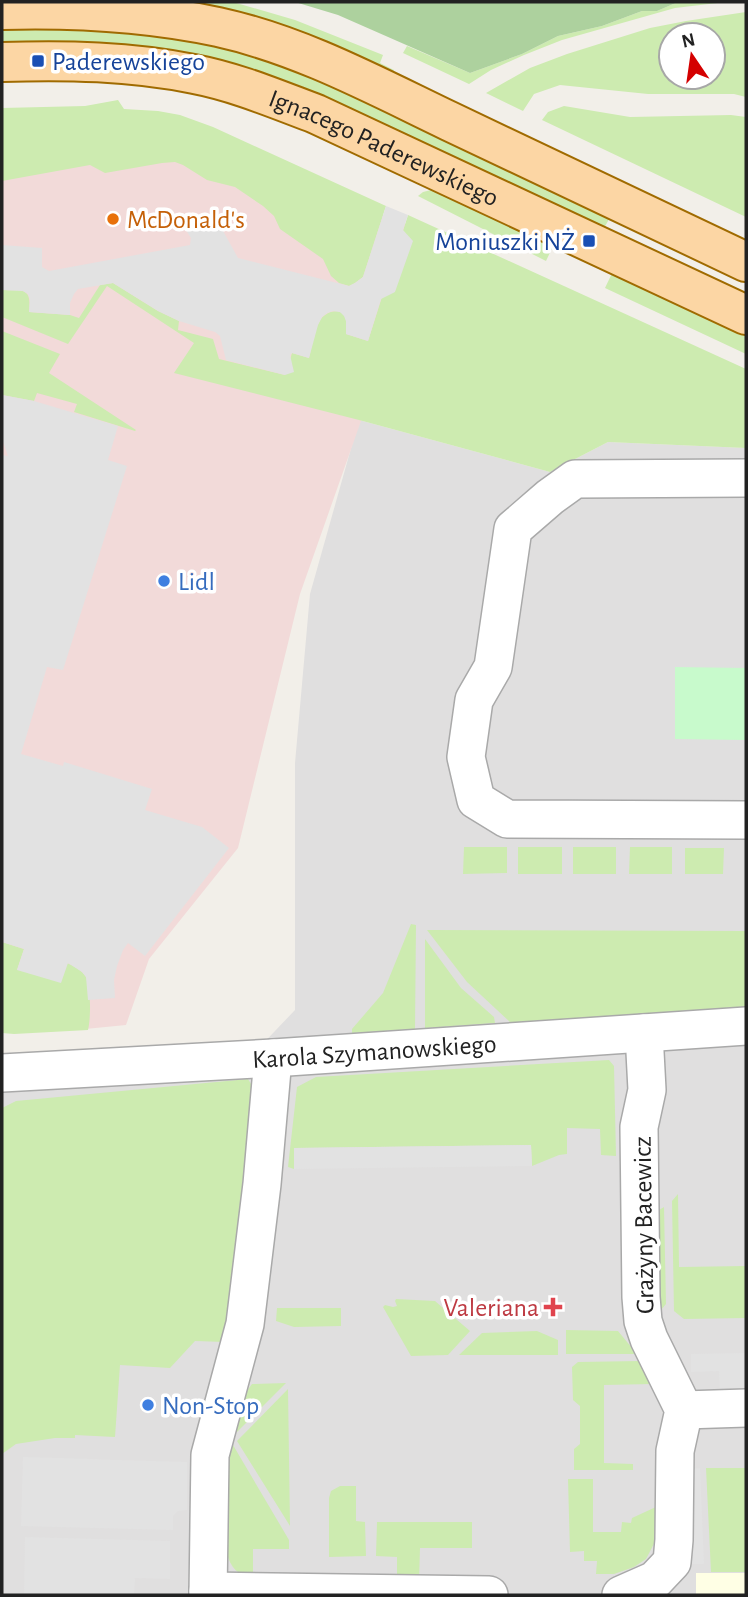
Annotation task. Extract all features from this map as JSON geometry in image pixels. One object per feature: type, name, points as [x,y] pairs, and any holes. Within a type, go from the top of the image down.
[{"type":"main road","name":"Ignacego Paderewskiego","points":[[2,10],[66,9],[129,13],[219,27],[278,44],[347,72],[746,262]]},
{"type":"main road","name":"Ignacego Paderewskiego","points":[[2,62],[90,61],[148,67],[195,74],[254,91],[316,114],[746,316]]},
{"type":"street","points":[[746,478],[575,479],[513,529],[493,667],[474,700],[466,757],[476,800],[507,819],[746,820]]},
{"type":"street","name":"Karola Szymanowskiego","points":[[2,1073],[273,1058],[746,1026]]},
{"type":"street","name":"Grażyny Bacewicz","points":[[644,1033],[647,1090],[639,1127],[643,1321],[684,1410]]},
{"type":"street","points":[[273,1058],[262,1184],[245,1324],[210,1455],[208,1593],[489,1595]]},
{"type":"street","points":[[621,1595],[655,1580],[672,1562],[675,1451],[684,1410],[746,1408]]},
{"type":"shaded area","points":[[75,118],[428,231],[300,594],[238,848],[149,959],[126,1025],[75,1030],[2,1004],[2,160]]},
{"type":"shaded area","points":[[386,206],[408,215],[403,230],[413,241],[395,292],[381,299],[368,341],[346,334],[346,321],[340,312],[327,313],[318,325],[309,358],[292,353],[290,355],[294,372],[285,375],[226,360],[220,336],[215,332],[179,321],[158,311],[113,283],[78,289],[70,303],[70,315],[29,312],[28,294],[23,291],[2,290],[2,245],[42,248],[42,267],[49,271],[190,245],[191,238],[184,227],[193,221],[222,229],[238,258],[349,286],[363,277]]},
{"type":"shaded area","points":[[2,395],[34,401],[118,426],[108,460],[127,466],[63,670],[47,667],[21,754],[63,766],[64,762],[152,789],[145,810],[202,827],[229,848],[145,956],[128,943],[117,966],[114,980],[115,998],[88,1000],[86,977],[68,963],[61,983],[17,970],[24,949],[2,942],[2,455],[8,456],[2,439]]},
{"type":"shaded area","points":[[359,420],[550,472],[608,442],[746,448],[746,1595],[2,1595],[2,1084],[235,1073],[295,1010],[295,763],[310,594]]},
{"type":"shaded area","points":[[531,1145],[532,1166],[294,1169],[294,1148]]},
{"type":"shaded area","points":[[746,1353],[746,1394],[720,1394],[719,1371],[691,1372],[691,1354]]},
{"type":"shaded area","points":[[23,1457],[187,1462],[187,1510],[178,1511],[173,1516],[173,1530],[21,1526]]},
{"type":"shaded area","points":[[700,1468],[704,1564],[688,1564],[684,1469]]},
{"type":"shaded area","points":[[25,1537],[170,1541],[170,1579],[135,1578],[134,1595],[24,1595]]},
{"type":"shaded area","points":[[696,1573],[746,1573],[746,1595],[696,1595]]},
{"type":"green space","points":[[168,2],[233,2],[295,20],[383,55],[380,63],[394,70],[391,77]]},
{"type":"green space","points":[[295,2],[678,2],[657,11],[642,11],[602,26],[558,36],[522,54],[470,73],[338,15]]},
{"type":"green space","points":[[678,2],[726,2],[675,8],[562,40],[491,70],[469,84],[403,53],[407,46],[470,73],[522,54],[558,36],[602,26],[642,11],[657,11]]},
{"type":"green space","points":[[746,12],[746,97],[734,94],[648,94],[560,85],[534,94],[523,111],[486,93],[530,68],[657,27],[657,91],[727,91],[727,21],[686,21]]},
{"type":"green space","points":[[72,25],[180,35],[277,61],[613,212],[603,230],[325,99],[2,46],[2,27]]},
{"type":"green space","points":[[118,100],[124,109],[180,115],[213,127],[386,206],[363,277],[349,286],[339,283],[331,276],[323,259],[280,229],[274,216],[263,206],[235,187],[207,180],[175,162],[105,173],[90,165],[2,181],[2,108],[85,106]]},
{"type":"green space","points":[[564,106],[630,117],[746,117],[746,217],[542,120],[548,112]]},
{"type":"green space","points":[[435,189],[555,242],[546,261],[418,196]]},
{"type":"green space","points":[[408,215],[746,369],[746,448],[608,442],[550,472],[174,373],[194,343],[107,286],[68,344],[2,317],[2,290],[27,294],[29,312],[79,318],[100,285],[113,283],[179,321],[178,330],[213,339],[219,359],[285,375],[292,353],[309,358],[319,323],[323,316],[329,313],[337,311],[343,314],[346,334],[368,341]]},
{"type":"green space","points":[[614,269],[746,333],[746,354],[605,288]]},
{"type":"green space","points":[[2,331],[60,354],[49,373],[136,430],[74,412],[77,404],[37,393],[34,401],[2,395]]},
{"type":"green space","points":[[675,667],[746,668],[746,740],[675,739]]},
{"type":"green space","points":[[464,847],[507,847],[507,873],[463,874]]},
{"type":"green space","points":[[518,847],[562,847],[562,874],[518,874]]},
{"type":"green space","points":[[573,847],[616,847],[616,874],[573,874]]},
{"type":"green space","points":[[630,847],[672,847],[672,874],[629,874]]},
{"type":"green space","points":[[685,848],[724,848],[723,874],[685,874]]},
{"type":"green space","points":[[411,924],[416,925],[415,1029],[352,1033],[352,1029],[383,993]]},
{"type":"green space","points":[[427,930],[746,931],[746,1008],[511,1023],[467,982]]},
{"type":"green space","points":[[425,939],[461,988],[494,1017],[495,1023],[425,1028]]},
{"type":"green space","points":[[2,942],[24,949],[17,970],[67,963],[82,972],[88,982],[90,995],[88,1030],[2,1033]]},
{"type":"green space","points":[[609,1060],[614,1066],[616,1156],[601,1155],[600,1129],[567,1128],[567,1154],[532,1166],[531,1145],[295,1148],[294,1169],[288,1167],[297,1087],[316,1077]]},
{"type":"green space","points":[[248,1079],[256,1092],[225,1342],[195,1341],[170,1368],[120,1365],[115,1437],[75,1435],[75,1438],[55,1438],[16,1444],[2,1454],[2,1108],[16,1101]]},
{"type":"green space","points":[[678,1194],[679,1267],[746,1266],[746,1318],[684,1319],[674,1311],[672,1201]]},
{"type":"green space","points":[[664,1207],[666,1304],[661,1310],[652,1313],[649,1216]]},
{"type":"green space","points":[[396,1299],[435,1301],[470,1331],[448,1355],[411,1356],[383,1307],[397,1306]]},
{"type":"green space","points":[[277,1308],[341,1308],[341,1326],[294,1327],[276,1321]]},
{"type":"green space","points":[[566,1330],[618,1331],[637,1354],[566,1354]]},
{"type":"green space","points":[[537,1331],[558,1340],[558,1355],[459,1355],[482,1333]]},
{"type":"green space","points":[[640,1361],[653,1384],[604,1385],[604,1463],[633,1464],[633,1470],[574,1470],[574,1449],[580,1444],[580,1406],[573,1400],[572,1367],[578,1362]]},
{"type":"green space","points":[[286,1383],[236,1431],[246,1392],[252,1384]]},
{"type":"green space","points":[[288,1389],[290,1526],[237,1441]]},
{"type":"green space","points":[[233,1445],[289,1540],[289,1549],[253,1549],[253,1577],[235,1570],[227,1553],[227,1466]]},
{"type":"green space","points":[[706,1468],[746,1468],[746,1572],[711,1572]]},
{"type":"green space","points":[[568,1479],[593,1479],[593,1532],[621,1532],[622,1522],[631,1523],[632,1518],[658,1506],[658,1536],[646,1559],[634,1567],[614,1574],[596,1574],[597,1561],[584,1561],[584,1551],[570,1552]]},
{"type":"green space","points":[[340,1486],[356,1486],[356,1521],[365,1522],[366,1556],[329,1557],[329,1498],[331,1491]]},
{"type":"green space","points":[[377,1522],[472,1522],[472,1548],[420,1548],[419,1582],[397,1582],[397,1557],[376,1556]]},
{"type":"place","name":"Paderewskiego","points":[[38,61]]},
{"type":"place","name":"McDonald's","points":[[113,219]]},
{"type":"place","name":"Moniuszki NŻ","points":[[589,241]]},
{"type":"place","name":"Lidl","points":[[164,581]]},
{"type":"place","name":"Valeriana","points":[[553,1307]]},
{"type":"place","name":"Non-Stop","points":[[148,1405]]}]
